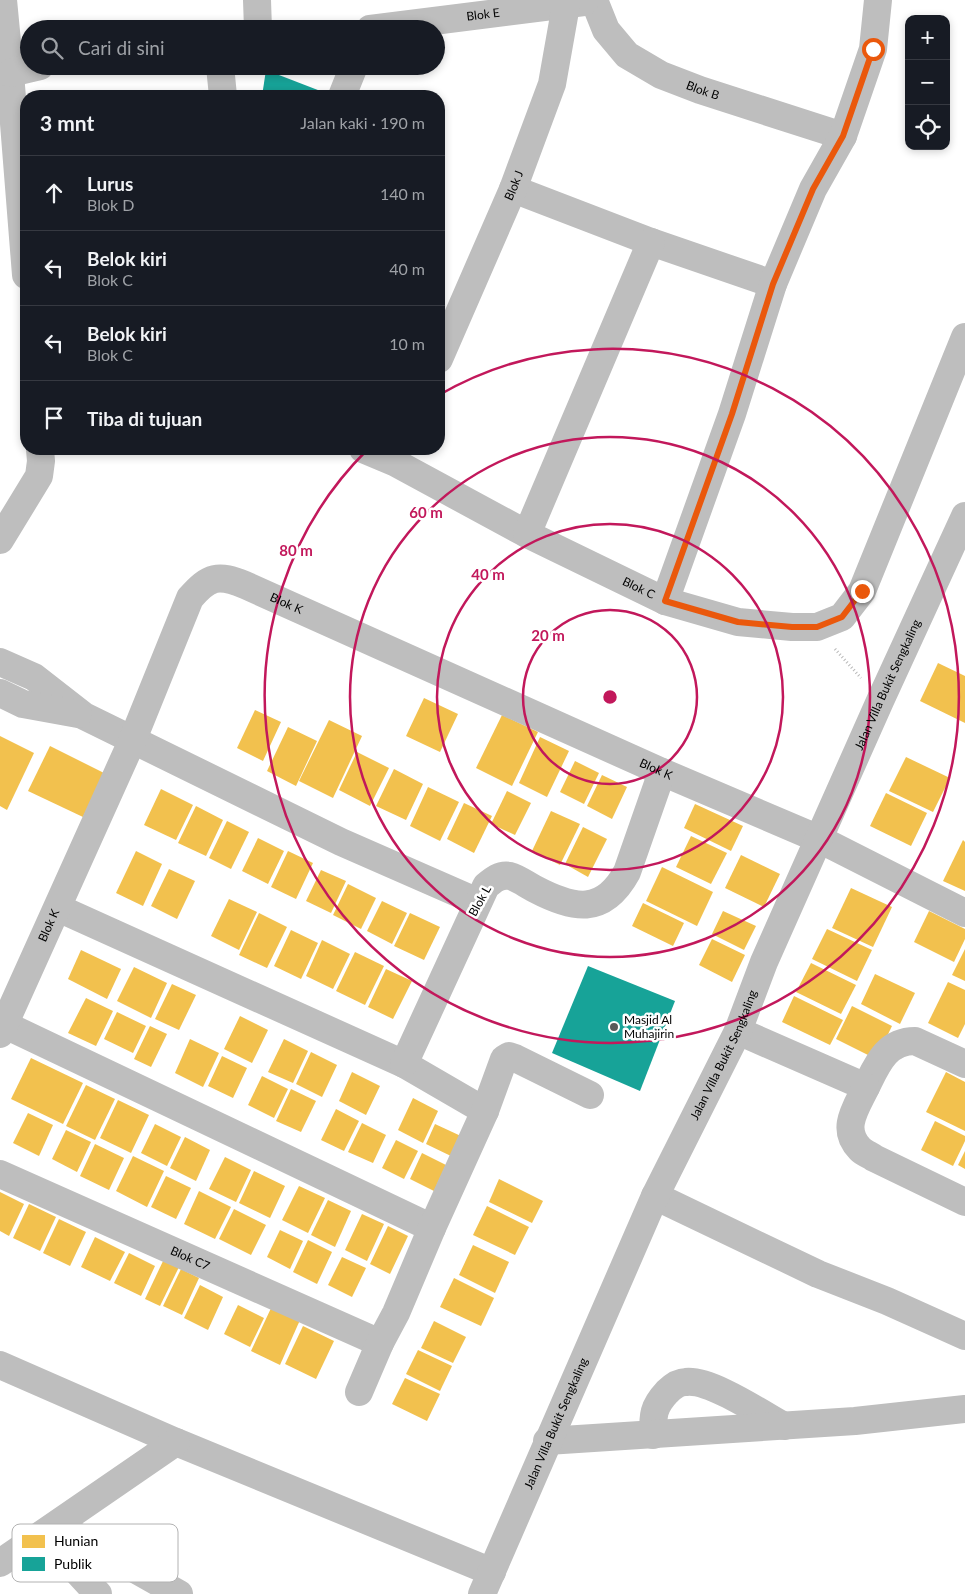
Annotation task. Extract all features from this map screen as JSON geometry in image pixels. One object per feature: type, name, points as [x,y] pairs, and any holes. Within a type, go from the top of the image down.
[{"type":"street","points":[[3,0],[18,43],[10,73],[20,199]]},
{"type":"street","points":[[257,0],[258,20]]},
{"type":"street","name":"Blok B","points":[[595,0],[606,30],[627,55],[661,75],[700,90],[843,136]]},
{"type":"street","name":"Blok E","points":[[410,20],[454,10],[566,5],[595,0]]},
{"type":"street","points":[[665,601],[732,414],[773,284],[813,189],[843,136],[873,49],[878,0]]},
{"type":"street","name":"Blok J","points":[[445,346],[514,189],[552,84],[566,5]]},
{"type":"street","points":[[10,73],[20,71]]},
{"type":"street","points":[[221,75],[223,90]]},
{"type":"street","points":[[344,90],[350,75]]},
{"type":"street","points":[[514,189],[651,242],[773,284]]},
{"type":"street","points":[[528,534],[651,242]]},
{"type":"street","name":"Blok C","points":[[397,455],[528,534],[665,601],[738,622],[792,627],[817,627],[842,617],[862,591],[965,336]]},
{"type":"street","points":[[0,540],[39,476],[40,455]]},
{"type":"street","name":"Jalan Villa Bukit Sengkaling","points":[[487,1583],[654,1196],[738,1031],[764,962],[965,516]]},
{"type":"street","name":"Blok K","points":[[2,1029],[133,739],[190,598],[201,586],[211,579],[228,578],[819,840],[965,913]]},
{"type":"street","points":[[0,662],[34,677],[84,716],[341,842],[478,902]]},
{"type":"street","points":[[0,693],[23,704],[84,716]]},
{"type":"street","name":"Blok L","points":[[404,1064],[486,886],[497,877],[510,876],[557,900],[588,906],[600,901],[620,885],[627,872],[662,772]]},
{"type":"street","points":[[58,908],[404,1064],[485,1111]]},
{"type":"street","points":[[2,1029],[432,1228]]},
{"type":"street","points":[[738,1031],[866,1087]]},
{"type":"street","points":[[965,1064],[915,1041],[908,1041],[889,1049],[879,1060],[850,1121],[853,1137],[860,1149],[874,1158],[965,1202]]},
{"type":"street","points":[[359,1392],[485,1111],[504,1059],[509,1056],[590,1095]]},
{"type":"street","name":"Blok C7","points":[[0,1174],[380,1342]]},
{"type":"street","points":[[654,1196],[818,1274],[887,1301],[965,1336]]},
{"type":"street","points":[[0,1365],[176,1442],[487,1583]]},
{"type":"street","points":[[653,1435],[653,1412],[672,1386],[686,1382],[701,1383],[726,1394],[784,1426]]},
{"type":"street","points":[[547,1442],[855,1421],[965,1409]]},
{"type":"street","points":[[59,1524],[176,1442]]},
{"type":"street","points":[[0,1563],[12,1555]]},
{"type":"street","points":[[89,1582],[98,1594]]},
{"type":"street","points":[[155,1582],[179,1594]]},
{"type":"path","points":[[817,627],[880,701]]},
{"type":"building: Hunian","points":[[938,663],[965,676],[965,723],[920,701]]},
{"type":"building: Hunian","points":[[424,698],[458,714],[440,752],[406,736]]},
{"type":"building: Hunian","points":[[255,710],[281,722],[263,761],[237,748]]},
{"type":"building: Hunian","points":[[502,715],[538,732],[512,786],[476,768]]},
{"type":"building: Hunian","points":[[329,720],[362,736],[333,798],[299,781]]},
{"type":"building: Hunian","points":[[288,727],[317,741],[296,786],[267,771]]},
{"type":"building: Hunian","points":[[0,736],[34,753],[7,810],[0,806]]},
{"type":"building: Hunian","points":[[540,737],[569,751],[547,797],[519,783]]},
{"type":"building: Hunian","points":[[50,746],[104,773],[83,817],[28,791]]},
{"type":"building: Hunian","points":[[357,752],[389,768],[370,806],[339,790]]},
{"type":"building: Hunian","points":[[906,757],[950,778],[933,812],[889,791]]},
{"type":"building: Hunian","points":[[575,761],[599,773],[584,804],[560,792]]},
{"type":"building: Hunian","points":[[394,769],[423,784],[406,820],[376,806]]},
{"type":"building: Hunian","points":[[602,775],[627,787],[612,819],[587,806]]},
{"type":"building: Hunian","points":[[428,787],[459,802],[440,841],[410,826]]},
{"type":"building: Hunian","points":[[161,789],[193,805],[176,840],[144,825]]},
{"type":"building: Hunian","points":[[507,791],[531,803],[515,835],[491,824]]},
{"type":"building: Hunian","points":[[886,793],[927,813],[911,846],[870,826]]},
{"type":"building: Hunian","points":[[464,803],[492,816],[474,853],[447,839]]},
{"type":"building: Hunian","points":[[695,804],[743,826],[731,851],[684,828]]},
{"type":"building: Hunian","points":[[196,806],[223,820],[206,856],[178,843]]},
{"type":"building: Hunian","points":[[551,811],[580,824],[560,865],[532,851]]},
{"type":"building: Hunian","points":[[227,821],[249,832],[231,869],[209,858]]},
{"type":"building: Hunian","points":[[583,827],[607,839],[588,877],[565,864]]},
{"type":"building: Hunian","points":[[691,836],[727,853],[711,884],[676,867]]},
{"type":"building: Hunian","points":[[258,838],[284,851],[268,884],[242,871]]},
{"type":"building: Hunian","points":[[963,840],[965,842],[965,891],[943,881]]},
{"type":"building: Hunian","points":[[136,851],[162,864],[143,906],[116,893]]},
{"type":"building: Hunian","points":[[288,851],[313,863],[296,899],[271,887]]},
{"type":"building: Hunian","points":[[741,855],[780,874],[764,907],[725,888]]},
{"type":"building: Hunian","points":[[662,867],[713,892],[697,926],[646,901]]},
{"type":"building: Hunian","points":[[169,869],[195,881],[177,919],[151,906]]},
{"type":"building: Hunian","points":[[321,870],[346,881],[331,913],[306,901]]},
{"type":"building: Hunian","points":[[348,884],[376,898],[361,929],[333,915]]},
{"type":"building: Hunian","points":[[851,888],[892,907],[873,947],[832,928]]},
{"type":"building: Hunian","points":[[229,899],[257,912],[239,950],[211,936]]},
{"type":"building: Hunian","points":[[382,901],[407,913],[392,944],[367,931]]},
{"type":"building: Hunian","points":[[643,903],[684,923],[673,946],[632,926]]},
{"type":"building: Hunian","points":[[723,911],[756,926],[744,950],[712,934]]},
{"type":"building: Hunian","points":[[929,911],[965,929],[965,939],[954,962],[914,942]]},
{"type":"building: Hunian","points":[[259,913],[287,927],[267,968],[239,955]]},
{"type":"building: Hunian","points":[[410,913],[440,927],[424,960],[394,946]]},
{"type":"building: Hunian","points":[[827,929],[872,950],[857,981],[812,959]]},
{"type":"building: Hunian","points":[[291,930],[318,943],[301,979],[274,966]]},
{"type":"building: Hunian","points":[[712,939],[745,955],[732,982],[699,965]]},
{"type":"building: Hunian","points":[[322,940],[350,954],[333,989],[306,976]]},
{"type":"building: Hunian","points":[[965,949],[965,981],[952,975]]},
{"type":"building: Hunian","points":[[81,950],[121,969],[107,999],[68,979]]},
{"type":"building: Hunian","points":[[355,952],[384,966],[365,1005],[336,991]]},
{"type":"building: Hunian","points":[[811,963],[856,985],[841,1014],[796,992]]},
{"type":"building: Hunian","points":[[134,967],[167,983],[151,1018],[117,1001]]},
{"type":"building: Hunian","points":[[386,969],[412,981],[393,1019],[368,1007]]},
{"type":"building: Hunian","points":[[875,974],[915,993],[900,1024],[861,1004]]},
{"type":"building: Hunian","points":[[948,982],[965,990],[965,1024],[958,1038],[928,1023]]},
{"type":"building: Hunian","points":[[172,984],[196,995],[179,1030],[155,1019]]},
{"type":"building: Hunian","points":[[794,996],[843,1020],[830,1045],[782,1022]]},
{"type":"building: Hunian","points":[[86,998],[113,1011],[96,1046],[68,1033]]},
{"type":"building: Hunian","points":[[852,1006],[892,1026],[876,1059],[836,1039]]},
{"type":"building: Hunian","points":[[117,1012],[146,1026],[133,1053],[104,1039]]},
{"type":"building: Hunian","points":[[240,1016],[268,1030],[252,1063],[224,1049]]},
{"type":"building: Hunian","points":[[150,1026],[167,1034],[151,1067],[134,1059]]},
{"type":"building: Hunian","points":[[190,1039],[219,1053],[203,1087],[175,1073]]},
{"type":"building: Hunian","points":[[284,1039],[308,1051],[293,1083],[268,1072]]},
{"type":"building: Hunian","points":[[311,1052],[337,1065],[322,1097],[296,1084]]},
{"type":"building: Hunian","points":[[222,1056],[247,1068],[233,1098],[208,1086]]},
{"type":"building: Hunian","points":[[31,1058],[83,1083],[63,1124],[11,1099]]},
{"type":"building: Hunian","points":[[352,1072],[380,1086],[366,1115],[339,1101]]},
{"type":"building: Hunian","points":[[946,1072],[965,1082],[965,1131],[926,1112]]},
{"type":"building: Hunian","points":[[262,1076],[288,1089],[274,1118],[248,1105]]},
{"type":"building: Hunian","points":[[86,1085],[115,1099],[95,1140],[66,1126]]},
{"type":"building: Hunian","points":[[291,1089],[316,1101],[301,1132],[276,1121]]},
{"type":"building: Hunian","points":[[413,1098],[438,1111],[423,1143],[398,1130]]},
{"type":"building: Hunian","points":[[118,1100],[149,1115],[131,1153],[100,1138]]},
{"type":"building: Hunian","points":[[336,1109],[359,1121],[344,1151],[321,1140]]},
{"type":"building: Hunian","points":[[28,1113],[53,1125],[39,1156],[13,1143]]},
{"type":"building: Hunian","points":[[935,1121],[965,1136],[965,1141],[953,1166],[921,1150]]},
{"type":"building: Hunian","points":[[362,1123],[386,1135],[373,1163],[348,1152]]},
{"type":"building: Hunian","points":[[155,1124],[181,1137],[167,1166],[141,1153]]},
{"type":"building: Hunian","points":[[435,1124],[463,1137],[453,1157],[426,1144]]},
{"type":"building: Hunian","points":[[66,1130],[91,1142],[77,1172],[52,1159]]},
{"type":"building: Hunian","points":[[185,1137],[210,1150],[196,1181],[170,1168]]},
{"type":"building: Hunian","points":[[396,1140],[418,1151],[404,1179],[382,1168]]},
{"type":"building: Hunian","points":[[95,1144],[124,1158],[109,1190],[80,1176]]},
{"type":"building: Hunian","points":[[965,1151],[965,1169],[958,1165]]},
{"type":"building: Hunian","points":[[422,1153],[446,1165],[434,1191],[410,1179]]},
{"type":"building: Hunian","points":[[133,1156],[164,1171],[147,1207],[116,1191]]},
{"type":"building: Hunian","points":[[225,1157],[251,1170],[236,1202],[209,1189]]},
{"type":"building: Hunian","points":[[254,1171],[285,1186],[270,1218],[239,1203]]},
{"type":"building: Hunian","points":[[166,1176],[191,1188],[176,1219],[151,1207]]},
{"type":"building: Hunian","points":[[499,1179],[543,1201],[532,1223],[489,1202]]},
{"type":"building: Hunian","points":[[299,1186],[325,1198],[308,1233],[282,1220]]},
{"type":"building: Hunian","points":[[199,1191],[231,1207],[215,1239],[184,1224]]},
{"type":"building: Hunian","points":[[0,1192],[24,1204],[9,1236],[0,1231]]},
{"type":"building: Hunian","points":[[328,1200],[351,1211],[335,1247],[311,1235]]},
{"type":"building: Hunian","points":[[29,1204],[56,1217],[40,1251],[13,1238]]},
{"type":"building: Hunian","points":[[487,1206],[529,1227],[515,1255],[473,1235]]},
{"type":"building: Hunian","points":[[234,1209],[266,1225],[251,1255],[219,1239]]},
{"type":"building: Hunian","points":[[362,1214],[384,1224],[367,1261],[345,1250]]},
{"type":"building: Hunian","points":[[59,1219],[86,1232],[70,1266],[43,1253]]},
{"type":"building: Hunian","points":[[388,1226],[408,1236],[390,1274],[370,1264]]},
{"type":"building: Hunian","points":[[280,1230],[303,1241],[290,1269],[267,1257]]},
{"type":"building: Hunian","points":[[95,1237],[125,1252],[110,1281],[81,1267]]},
{"type":"building: Hunian","points":[[308,1240],[332,1252],[317,1284],[293,1272]]},
{"type":"building: Hunian","points":[[473,1245],[509,1262],[495,1293],[459,1275]]},
{"type":"building: Hunian","points":[[129,1253],[155,1266],[141,1296],[114,1283]]},
{"type":"building: Hunian","points":[[342,1257],[366,1268],[352,1297],[328,1285]]},
{"type":"building: Hunian","points":[[164,1259],[179,1267],[160,1306],[145,1299]]},
{"type":"building: Hunian","points":[[181,1269],[199,1278],[182,1315],[163,1306]]},
{"type":"building: Hunian","points":[[454,1278],[494,1298],[481,1326],[440,1307]]},
{"type":"building: Hunian","points":[[200,1285],[223,1297],[208,1330],[184,1318]]},
{"type":"building: Hunian","points":[[238,1305],[264,1318],[250,1347],[224,1334]]},
{"type":"building: Hunian","points":[[272,1306],[300,1320],[280,1365],[251,1351]]},
{"type":"building: Hunian","points":[[434,1321],[466,1337],[453,1363],[421,1348]]},
{"type":"building: Hunian","points":[[303,1326],[334,1341],[316,1379],[285,1364]]},
{"type":"building: Hunian","points":[[418,1350],[452,1366],[440,1391],[406,1374]]},
{"type":"building: Hunian","points":[[405,1378],[440,1394],[427,1421],[392,1404]]},
{"type":"building: Publik","points":[[265,75],[279,75],[318,90],[263,90]]},
{"type":"building: Publik","name":"Masjid Al Muhajirin","points":[[588,966],[675,1001],[640,1091],[552,1053]]},
{"type":"place","name":"Masjid Al Muhajirin","points":[[614,1027]]},
{"type":"route","points":[[862,591],[842,617],[817,627],[792,627],[738,622],[665,601],[732,414],[773,284],[813,189],[843,136],[873,49]]}]
